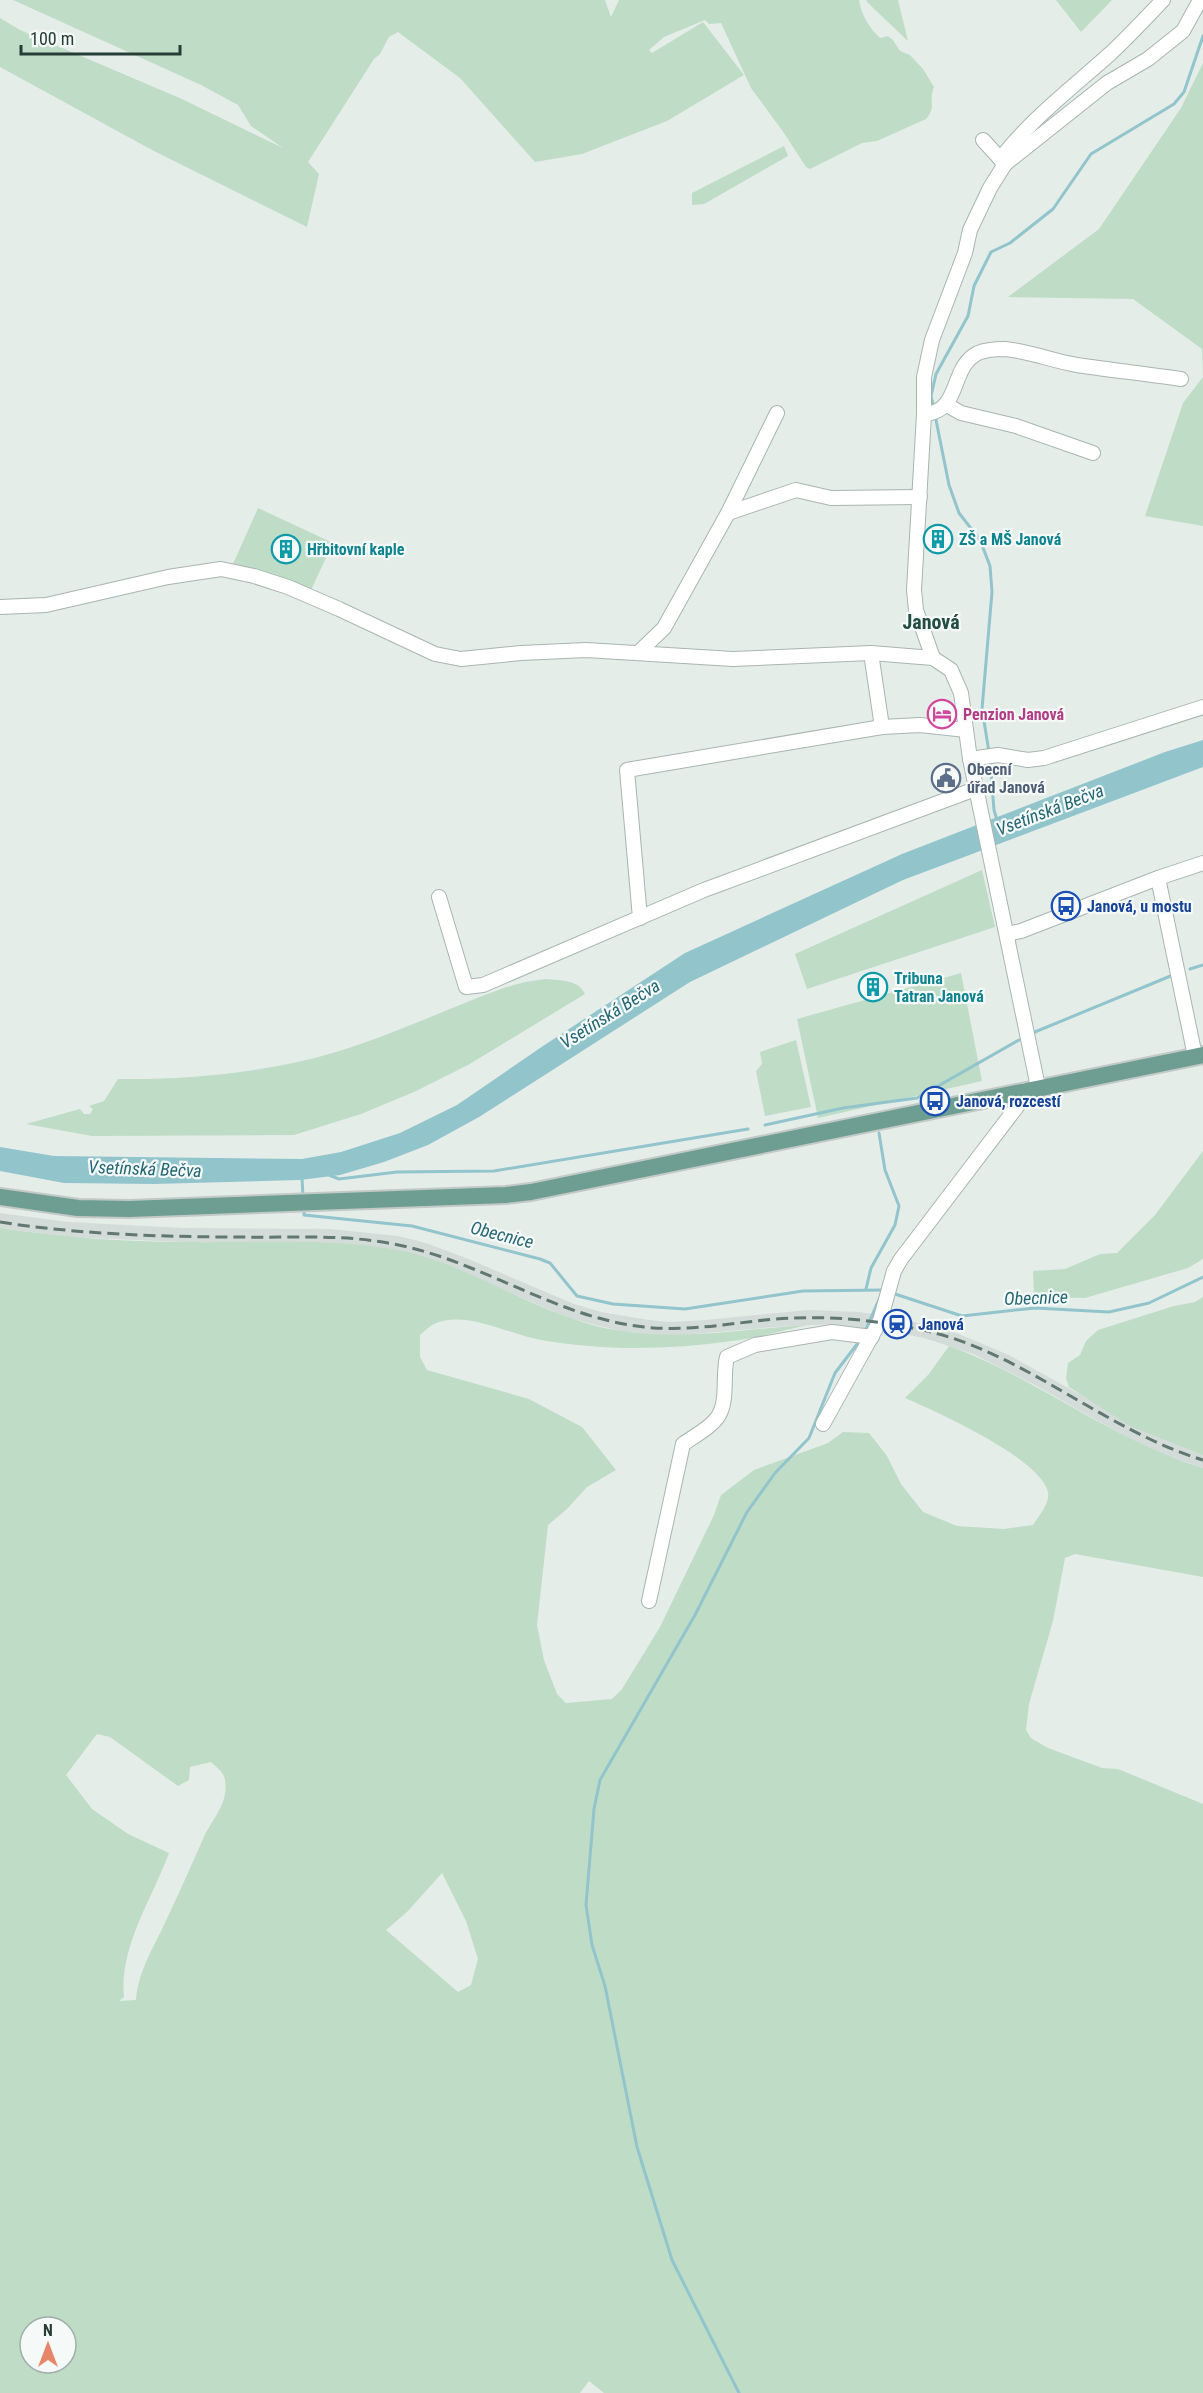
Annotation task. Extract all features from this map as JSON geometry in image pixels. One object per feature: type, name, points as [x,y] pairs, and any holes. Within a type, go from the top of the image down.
[{"type":"main road","points":[[0,1197],[54,1205],[107,1209],[506,1195],[531,1192],[1199,1055]]},
{"type":"street","points":[[936,411],[924,377],[932,340],[964,253],[970,230],[1003,161],[1019,135],[1112,51],[1163,0]]},
{"type":"street","points":[[1003,161],[1107,82],[1148,59],[1167,45],[1183,31],[1200,0]]},
{"type":"street","points":[[983,140],[1003,161]]},
{"type":"street","points":[[933,657],[919,620],[915,597],[920,497],[936,411],[960,372],[975,354],[1005,349],[1075,365],[1181,379]]},
{"type":"street","points":[[936,411],[961,413],[1016,426],[1093,453]]},
{"type":"street","points":[[638,653],[664,628],[728,513],[777,413]]},
{"type":"street","points":[[728,513],[796,490],[831,498],[920,497]]},
{"type":"street","points":[[0,608],[57,603],[168,577],[221,568],[288,587],[435,654],[461,659],[586,650],[733,658],[871,653],[933,657],[947,665],[955,676],[961,693],[966,730],[977,758],[978,792],[1006,930],[1031,1089],[901,1259],[894,1272],[880,1321],[823,1424]]},
{"type":"street","points":[[871,653],[882,727]]},
{"type":"street","points":[[977,758],[998,756],[1028,760],[1044,758],[1203,707]]},
{"type":"street","points":[[640,918],[627,771],[882,727],[920,725],[966,730]]},
{"type":"street","points":[[439,897],[466,987],[483,985],[714,886],[978,792]]},
{"type":"street","points":[[1006,930],[1021,931],[1203,863]]},
{"type":"street","points":[[1158,878],[1199,1055]]},
{"type":"street","points":[[649,1601],[684,1444],[708,1427],[723,1407],[727,1358],[755,1345],[832,1332],[872,1337]]},
{"type":"shaded area","points":[[0,1213],[68,1222],[183,1228],[330,1229],[398,1236],[426,1243],[466,1258],[574,1304],[601,1312],[649,1320],[670,1322],[706,1320],[808,1310],[859,1312],[898,1318],[954,1332],[1009,1355],[1137,1426],[1203,1453],[1203,1468],[1157,1452],[1130,1439],[1033,1384],[973,1354],[924,1338],[832,1324],[670,1336],[623,1332],[569,1318],[460,1271],[421,1256],[396,1250],[330,1244],[183,1242],[67,1237],[0,1228]]},
{"type":"green space","points":[[13,0],[605,0],[611,17],[619,0],[859,0],[864,16],[876,34],[880,38],[888,36],[900,51],[910,55],[923,69],[934,87],[932,107],[926,119],[877,141],[862,143],[810,169],[806,167],[751,88],[721,23],[709,24],[705,20],[664,37],[649,50],[652,53],[703,22],[744,75],[667,121],[582,154],[535,162],[460,78],[398,32],[389,37],[308,162],[319,174],[307,227],[152,150],[0,67],[0,18],[20,30],[182,99],[283,148],[251,126],[238,105],[201,85]]},
{"type":"green space","points":[[866,0],[898,0],[908,41],[868,3]]},
{"type":"green space","points":[[1056,0],[1112,0],[1081,32]]},
{"type":"green space","points":[[1203,63],[1203,377],[1202,349],[1133,299],[1008,297],[1099,229],[1181,108]]},
{"type":"green space","points":[[784,146],[788,156],[704,204],[692,205],[692,193]]},
{"type":"green space","points":[[1203,377],[1203,526],[1145,516],[1183,403]]},
{"type":"green space","points":[[258,508],[333,543],[310,592],[233,564]]},
{"type":"green space","points":[[982,870],[995,927],[807,989],[795,954]]},
{"type":"green space","points":[[961,973],[982,1081],[818,1118],[797,1019]]},
{"type":"green space","points":[[546,979],[574,983],[585,994],[468,1065],[414,1092],[361,1114],[294,1135],[92,1136],[26,1124],[80,1109],[84,1114],[90,1114],[93,1109],[89,1106],[104,1101],[118,1079],[200,1076],[256,1070],[311,1059],[378,1038],[504,988]]},
{"type":"green space","points":[[796,1040],[811,1107],[765,1116],[756,1071],[762,1064],[760,1052]]},
{"type":"green space","points":[[1203,1151],[1203,1259],[1188,1268],[1085,1298],[1034,1297],[1033,1271],[1065,1269],[1100,1254],[1117,1253],[1155,1215]]},
{"type":"green space","points":[[0,1228],[115,1240],[315,1242],[393,1249],[445,1264],[570,1318],[623,1331],[676,1335],[808,1325],[742,1340],[660,1348],[613,1348],[565,1344],[459,1319],[434,1324],[420,1335],[420,1357],[427,1370],[529,1399],[582,1427],[616,1470],[587,1487],[548,1525],[537,1625],[544,1660],[557,1694],[566,1703],[612,1699],[622,1689],[660,1627],[714,1515],[721,1495],[754,1470],[828,1443],[843,1432],[869,1433],[887,1456],[901,1484],[923,1512],[957,1526],[1004,1529],[1033,1525],[1044,1509],[1048,1492],[1041,1479],[1027,1465],[1008,1451],[962,1425],[905,1398],[929,1374],[949,1346],[982,1359],[1137,1442],[1203,1468],[1203,1577],[1075,1554],[1065,1558],[1053,1621],[1029,1704],[1026,1730],[1031,1738],[1048,1748],[1102,1768],[1118,1769],[1203,1804],[1203,2393],[604,2393],[589,2381],[580,2393],[0,2393]],"holes":[[[97,1734],[110,1737],[178,1786],[189,1780],[190,1767],[211,1762],[224,1777],[226,1789],[219,1811],[203,1839],[146,1963],[139,1981],[136,2000],[119,2001],[124,1997],[127,1960],[138,1924],[169,1853],[128,1834],[92,1809],[66,1775]],[[442,1873],[466,1921],[478,1959],[471,1985],[458,1992],[386,1930],[407,1912]]]},
{"type":"green space","points":[[1203,1297],[1203,1455],[1130,1426],[1069,1387],[1066,1378],[1068,1363],[1080,1355],[1086,1341],[1098,1330],[1174,1306],[1195,1302]]},
{"type":"water","name":"Vsetínská Bečva","points":[[1203,740],[1203,767],[903,880],[690,982],[479,1117],[428,1145],[384,1162],[340,1175],[300,1180],[154,1184],[64,1183],[0,1171],[0,1147],[54,1156],[302,1159],[341,1152],[400,1133],[457,1105],[685,953],[902,854],[1165,752]]},
{"type":"waterway","points":[[934,408],[931,396],[936,374],[968,316],[974,286],[991,252],[1010,243],[1053,209],[1091,154],[1174,104],[1184,92],[1203,36]]},
{"type":"waterway","points":[[935,415],[949,485],[959,513],[980,540],[990,566],[992,592],[982,709],[989,752]]},
{"type":"waterway","name":"Vsetínská Bečva","points":[[990,761],[994,810],[997,820]]},
{"type":"waterway","points":[[1190,969],[1203,965]]},
{"type":"waterway","points":[[1030,1034],[1173,975]]},
{"type":"waterway","points":[[765,1125],[843,1108],[917,1098],[1019,1040]]},
{"type":"waterway","points":[[329,1175],[339,1179],[397,1172],[494,1171],[748,1129]]},
{"type":"waterway","name":"Obecnice","points":[[866,1289],[871,1268],[895,1225],[899,1206],[885,1170],[879,1133]]},
{"type":"waterway","name":"Obecnice","points":[[302,1178],[303,1196]]},
{"type":"waterway","name":"Obecnice","points":[[304,1208],[304,1215],[412,1226],[540,1259],[550,1263],[577,1296],[613,1304],[685,1309],[803,1291],[883,1290]]},
{"type":"waterway","name":"Obecnice","points":[[892,1293],[962,1316],[1035,1308],[1109,1312],[1149,1303],[1203,1277]]},
{"type":"waterway","points":[[865,1331],[881,1295]]},
{"type":"waterway","points":[[739,2393],[672,2260],[637,2147],[605,1986],[592,1945],[586,1905],[594,1809],[600,1780],[695,1615],[747,1512],[775,1473],[809,1438],[835,1373],[861,1339]]},
{"type":"railway","points":[[0,1222],[119,1234],[332,1237],[388,1243],[453,1261],[578,1312],[644,1327],[693,1328],[775,1319],[815,1318],[854,1320],[912,1328],[966,1343],[1000,1358],[1133,1431],[1203,1460]]},
{"type":"place","name":"ZŠ a MŠ Janová","points":[[938,539]]},
{"type":"place","name":"Hřbitovní kaple","points":[[286,549]]},
{"type":"place","name":"Penzion Janová","points":[[942,714]]},
{"type":"place","name":"Obecní úřad Janová","points":[[946,778]]},
{"type":"place","name":"Janová, u mostu","points":[[1066,906]]},
{"type":"place","name":"Tribuna Tatran Janová","points":[[873,987]]},
{"type":"place","name":"Janová, rozcestí","points":[[935,1101]]},
{"type":"place","name":"Janová","points":[[897,1324]]},
{"type":"district","name":"Janová","points":[[931,622]]}]
